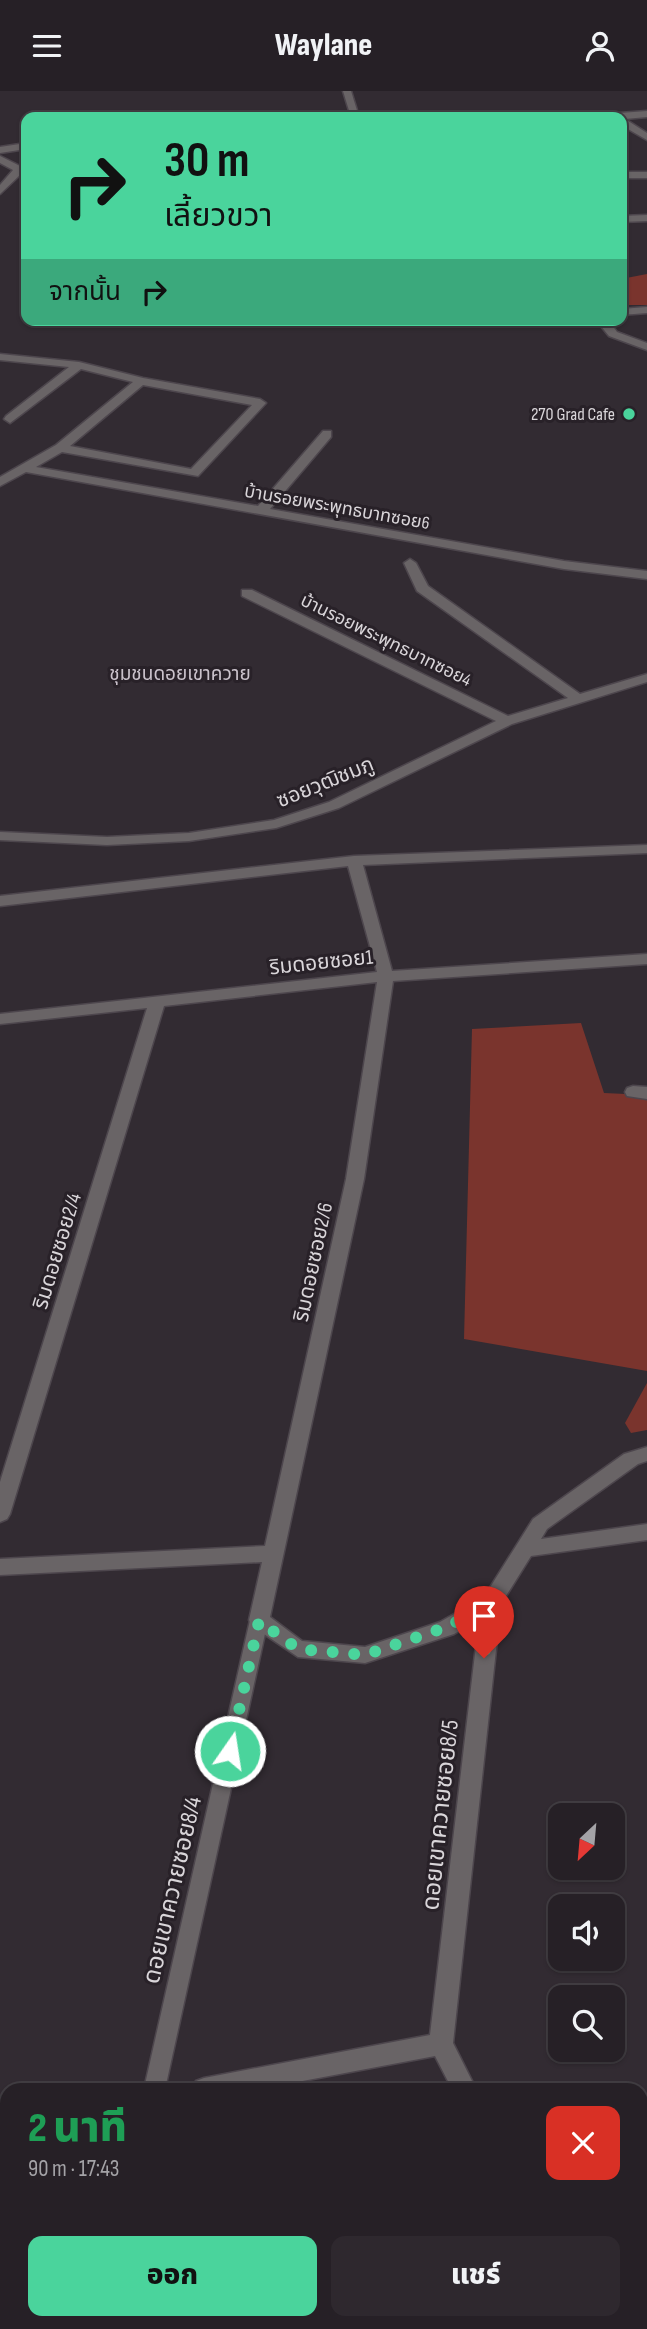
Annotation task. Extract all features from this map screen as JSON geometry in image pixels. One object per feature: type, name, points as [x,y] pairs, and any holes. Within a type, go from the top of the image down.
[{"type":"street","points":[[627,116],[647,114]]},
{"type":"street","points":[[627,124],[647,138]]},
{"type":"street","points":[[0,150],[21,147]]},
{"type":"street","points":[[0,159],[21,171]]},
{"type":"street","points":[[0,191],[21,173]]},
{"type":"street","points":[[627,175],[647,175]]},
{"type":"street","points":[[627,219],[647,218]]},
{"type":"street","points":[[627,312],[647,310]]},
{"type":"street","points":[[607,326],[613,334],[647,347]]},
{"type":"street","points":[[0,357],[79,365],[141,381],[260,403],[194,473],[60,448]]},
{"type":"street","points":[[10,418],[79,365]]},
{"type":"street","points":[[0,482],[60,448],[141,381]]},
{"type":"street","points":[[261,511],[327,433]]},
{"type":"street","name":"บ้านรอยพระพุทธบาทซอย6","points":[[22,468],[564,565],[647,575]]},
{"type":"street","points":[[410,563],[422,588],[578,699]]},
{"type":"street","name":"บ้านรอยพระพุทธบาทซอย4","points":[[247,593],[507,721]]},
{"type":"street","name":"ซอยวุฒิชมภู","points":[[0,835],[107,841],[189,837],[276,824],[334,806],[507,721],[647,678]]},
{"type":"street","points":[[0,901],[354,861],[647,849]]},
{"type":"street","points":[[354,861],[386,976]]},
{"type":"street","name":"ริมดอยซอย1","points":[[0,1019],[386,976],[647,959]]},
{"type":"street","name":"ริมดอยซอย2/6","points":[[259,1621],[355,1179],[386,976]]},
{"type":"street","name":"ริมดอยซอย2/4","points":[[0,1514],[157,1002]]},
{"type":"street","name":"ดอยเขาควายซอย8/5","points":[[440,2044],[491,1603],[540,1524],[631,1459],[647,1454]]},
{"type":"street","points":[[525,1549],[647,1532]]},
{"type":"street","points":[[0,1567],[273,1554]]},
{"type":"street","points":[[259,1621],[298,1649],[365,1655],[447,1627],[491,1603]]},
{"type":"street","points":[[235,2083],[440,2044],[461,2083]]},
{"type":"lane","points":[[347,91],[353,112]]},
{"type":"lane","name":"ดอยเขาควายซอย8/4","points":[[155,2083],[259,1621]]},
{"type":"shaded area","points":[[647,274],[647,305],[627,305],[627,278]]},
{"type":"shaded area","points":[[581,1023],[604,1093],[647,1095],[647,1371],[464,1339],[472,1029]]},
{"type":"shaded area","points":[[647,1383],[647,1430],[631,1433],[625,1423]]},
{"type":"place","name":"270 Grad Cafe","points":[[629,414]]},
{"type":"district","name":"ชุมชนดอยเขาควาย","points":[[180,673]]},
{"type":"route","points":[[230,1751],[259,1621],[298,1649],[365,1655],[447,1627],[491,1603],[484,1658]]}]
